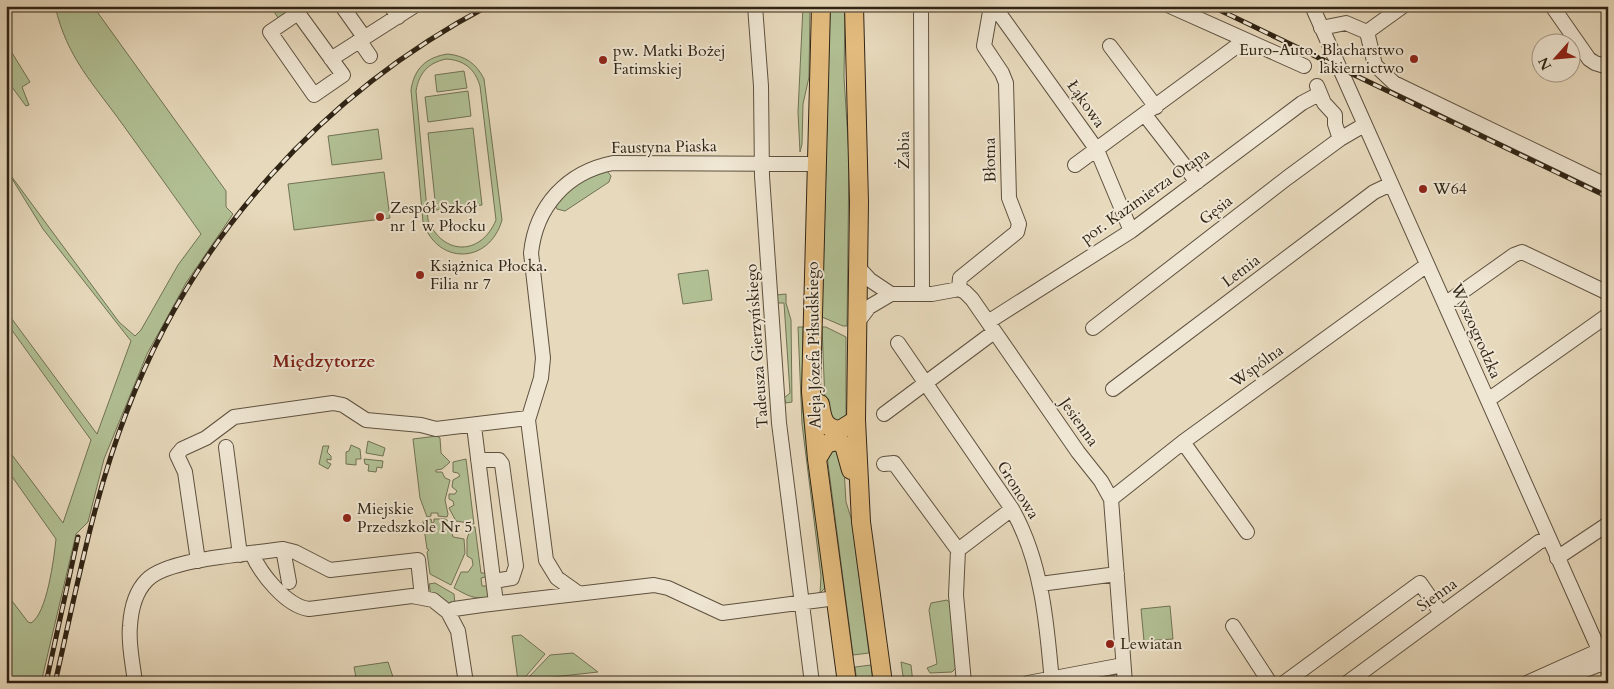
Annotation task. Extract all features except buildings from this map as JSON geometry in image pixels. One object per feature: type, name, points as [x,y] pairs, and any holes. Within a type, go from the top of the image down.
[{"type":"main road","name":"Aleja Józefa Piłsudskiego","points":[[821,6],[812,392],[818,459],[847,683]]},
{"type":"main road","points":[[854,6],[859,202],[856,420],[861,522],[882,683]]},
{"type":"main road","points":[[812,362],[825,424],[840,430],[856,420]]},
{"type":"main road","points":[[818,459],[826,444],[836,441],[844,444],[861,522]]},
{"type":"street","points":[[342,6],[370,56]]},
{"type":"street","points":[[332,59],[362,39],[374,34],[394,12],[414,6]]},
{"type":"street","name":"Tadeusza Gierzyńskiego","points":[[755,6],[761,86],[762,165],[779,423],[812,683]]},
{"type":"street","name":"Żabia","points":[[921,6],[922,294]]},
{"type":"street","name":"Łąkowa","points":[[993,6],[1097,150],[1131,231]]},
{"type":"street","name":"Błotna","points":[[959,289],[960,278],[1012,236],[1019,228],[1009,198],[1006,83],[1002,73],[984,46],[993,6]]},
{"type":"street","points":[[1170,6],[1304,66]]},
{"type":"street","name":"Wyszogrodzka","points":[[1312,6],[1557,558],[1605,658]]},
{"type":"street","points":[[1367,32],[1403,6]]},
{"type":"street","points":[[1552,6],[1589,59],[1608,67]]},
{"type":"street","points":[[298,13],[332,59],[343,75],[314,95],[270,32],[298,13]]},
{"type":"street","points":[[1321,28],[1346,23],[1367,32]]},
{"type":"street","points":[[1367,32],[1375,65],[1383,75],[1394,83],[1608,186]]},
{"type":"street","points":[[1075,165],[1151,111],[1245,40]]},
{"type":"street","points":[[1110,46],[1197,182]]},
{"type":"street","name":"por. Kazimierza Otapa","points":[[884,414],[925,384],[991,327],[1131,231],[1318,90],[1335,115]]},
{"type":"street","points":[[1340,139],[1335,124],[1335,115],[1356,107]]},
{"type":"street","name":"Gęsia","points":[[1093,328],[1340,139],[1364,125]]},
{"type":"street","name":"Faustyna Piaska","points":[[578,593],[557,578],[546,560],[528,424],[541,378],[543,358],[531,262],[531,246],[543,214],[558,190],[584,172],[614,163],[816,164]]},
{"type":"street","name":"Letnia","points":[[1113,389],[1374,192],[1391,184]]},
{"type":"street","points":[[1445,304],[1514,255],[1522,252],[1608,293]]},
{"type":"street","points":[[857,266],[870,280],[891,294]]},
{"type":"street","name":"Wspólna","points":[[1111,499],[1183,442],[1416,272],[1427,266]]},
{"type":"street","points":[[857,323],[869,307],[891,294],[942,293],[959,289]]},
{"type":"street","name":"Jesienna","points":[[959,289],[965,292],[991,327],[1078,452],[1101,481],[1111,499],[1125,683]]},
{"type":"street","points":[[1488,400],[1608,315]]},
{"type":"street","name":"Gronowa","points":[[898,343],[1012,509],[1027,540],[1040,584],[1052,680]]},
{"type":"street","points":[[198,562],[185,472],[178,454],[185,447],[206,438],[234,417],[336,403],[366,420],[421,425],[436,429],[528,424]]},
{"type":"street","points":[[474,426],[496,603]]},
{"type":"street","points":[[1183,442],[1247,532]]},
{"type":"street","points":[[226,447],[246,555],[282,595],[300,607],[309,609],[412,596],[433,600],[448,612],[458,632],[466,683]]},
{"type":"street","points":[[478,460],[499,460],[502,464],[516,566],[512,578],[494,581]]},
{"type":"street","points":[[884,464],[894,463],[958,550],[956,595],[964,683]]},
{"type":"street","points":[[958,550],[1012,509]]},
{"type":"street","points":[[1557,558],[1608,524]]},
{"type":"street","name":"Sienna","points":[[1347,683],[1539,542],[1549,538]]},
{"type":"street","points":[[135,683],[129,631],[131,612],[137,595],[145,582],[156,573],[176,566],[283,549],[295,552],[330,570],[418,560],[422,597]]},
{"type":"street","points":[[283,549],[290,582]]},
{"type":"street","points":[[1040,584],[1117,574]]},
{"type":"street","points":[[1284,683],[1420,583],[1442,613]]},
{"type":"street","points":[[448,612],[454,609],[496,603],[658,585],[722,613],[836,598]]},
{"type":"street","points":[[1233,626],[1270,683]]},
{"type":"street","points":[[1528,683],[1605,658]]},
{"type":"street","points":[[1552,683],[1605,658]]},
{"type":"street","points":[[1028,683],[1052,680],[1123,665]]},
{"type":"green space","points":[[55,6],[93,6],[226,191],[226,207],[233,214],[186,283],[147,354],[104,459],[88,522],[76,534],[41,683],[6,683],[6,593],[28,622],[31,623],[37,618],[49,585],[56,539],[6,468],[6,447],[63,523],[91,440],[6,322],[6,311],[97,434],[131,341],[43,229],[6,169],[119,322],[135,336],[141,330],[178,265],[201,234],[82,69],[66,41]]},
{"type":"green space","points":[[270,6],[299,6],[279,19]]},
{"type":"green space","points":[[803,6],[810,6],[809,77],[803,104],[800,152],[798,112]]},
{"type":"green space","points":[[830,6],[845,6],[844,77],[849,156],[847,326],[822,317]]},
{"type":"green space","points":[[9,48],[30,82],[22,87],[29,105],[26,106],[6,79],[6,49]]},
{"type":"green space","points":[[448,54],[460,56],[474,65],[484,79],[502,220],[495,235],[486,245],[475,252],[463,254],[451,252],[439,246],[430,236],[423,222],[411,90],[415,76],[422,65]],"holes":[[[446,59],[468,66],[480,86],[496,220],[489,232],[481,240],[472,245],[462,247],[452,245],[443,240],[435,232],[428,220],[416,91],[419,79],[429,66]]]},
{"type":"green space","points":[[464,71],[467,88],[437,92],[435,75]]},
{"type":"green space","points":[[468,91],[471,116],[428,122],[425,97]]},
{"type":"green space","points":[[473,128],[482,205],[436,210],[428,133]]},
{"type":"green space","points":[[378,129],[382,159],[332,165],[328,136]]},
{"type":"green space","points":[[607,171],[611,176],[609,182],[565,211],[557,209],[555,205],[573,184]]},
{"type":"green space","points":[[384,172],[390,218],[294,230],[288,184]]},
{"type":"green space","points":[[708,270],[712,300],[683,304],[678,274]]},
{"type":"green space","points":[[786,294],[786,303],[791,320],[792,402],[786,403],[784,398],[790,393],[784,303],[777,303],[776,295]]},
{"type":"green space","points":[[798,327],[803,327],[802,404],[825,588],[820,593],[821,576],[802,424]]},
{"type":"green space","points":[[822,327],[826,327],[846,337],[846,418],[832,424],[825,402]]},
{"type":"green space","points":[[437,436],[440,438],[441,453],[450,462],[442,469],[436,470],[436,472],[442,472],[445,478],[450,480],[445,500],[448,514],[447,517],[438,516],[438,513],[431,513],[431,516],[427,517],[420,498],[413,439]]},
{"type":"green space","points":[[368,441],[385,448],[383,456],[366,453]]},
{"type":"green space","points":[[351,445],[360,449],[361,459],[356,459],[356,465],[346,464],[346,452],[349,451]]},
{"type":"green space","points":[[323,446],[329,446],[327,452],[331,456],[331,460],[327,459],[327,462],[331,464],[328,469],[319,464]]},
{"type":"green space","points":[[830,448],[843,453],[846,502],[852,521],[869,653],[853,655],[827,456]]},
{"type":"green space","points":[[364,459],[383,461],[382,468],[377,467],[376,472],[368,471],[369,465],[365,464]]},
{"type":"green space","points":[[466,459],[474,524],[456,521],[449,508],[454,505],[453,501],[449,499],[449,494],[455,494],[457,491],[452,487],[453,480],[460,476],[458,473],[453,472],[453,462]]},
{"type":"green space","points":[[431,519],[432,523],[434,519],[445,519],[454,524],[451,530],[453,537],[464,539],[465,553],[451,585],[430,574],[427,552],[429,550],[427,549],[423,521]]},
{"type":"green space","points":[[471,527],[475,527],[481,573],[488,573],[489,576],[481,578],[482,586],[490,586],[490,596],[480,598],[454,588],[461,572],[468,572],[473,565],[472,559],[467,556],[467,539]]},
{"type":"green space","points":[[435,583],[454,594],[455,605],[447,606],[431,595],[429,584]]},
{"type":"green space","points":[[947,600],[951,604],[957,667],[952,672],[930,673],[927,668],[937,664],[929,610],[931,603]]},
{"type":"green space","points":[[1170,606],[1173,639],[1144,641],[1141,609]]},
{"type":"green space","points":[[521,635],[545,654],[522,681],[518,681],[512,636]]},
{"type":"green space","points":[[573,653],[598,672],[526,680],[550,655]]},
{"type":"green space","points":[[388,662],[395,683],[357,683],[354,667]]},
{"type":"green space","points":[[901,662],[911,665],[913,683],[904,683]]},
{"type":"green space","points":[[871,665],[873,683],[857,683],[855,667]]},
{"type":"green space","points":[[1114,675],[1116,683],[1071,683]]},
{"type":"railway","points":[[55,683],[86,546],[104,477],[115,444],[155,347],[188,287],[227,229],[270,176],[319,126],[371,82],[428,41],[488,6]]},
{"type":"railway","points":[[1211,6],[1608,197]]},
{"type":"railway","points":[[46,683],[78,537]]},
{"type":"place","name":"Euro-Auto. Blacharstwo lakiernictwo","points":[[1414,59]]},
{"type":"place","name":"pw. Matki Bożej Fatimskiej","points":[[603,60]]},
{"type":"place","name":"W64","points":[[1423,189]]},
{"type":"place","name":"Zespół Szkół nr 1 w Płocku","points":[[380,217]]},
{"type":"place","name":"Książnica Płocka. Filia nr 7","points":[[420,275]]},
{"type":"place","name":"Miejskie Przedszkole Nr 5","points":[[347,518]]},
{"type":"place","name":"Lewiatan","points":[[1110,644]]},
{"type":"district","name":"Międzytorze","points":[[324,361]]}]
